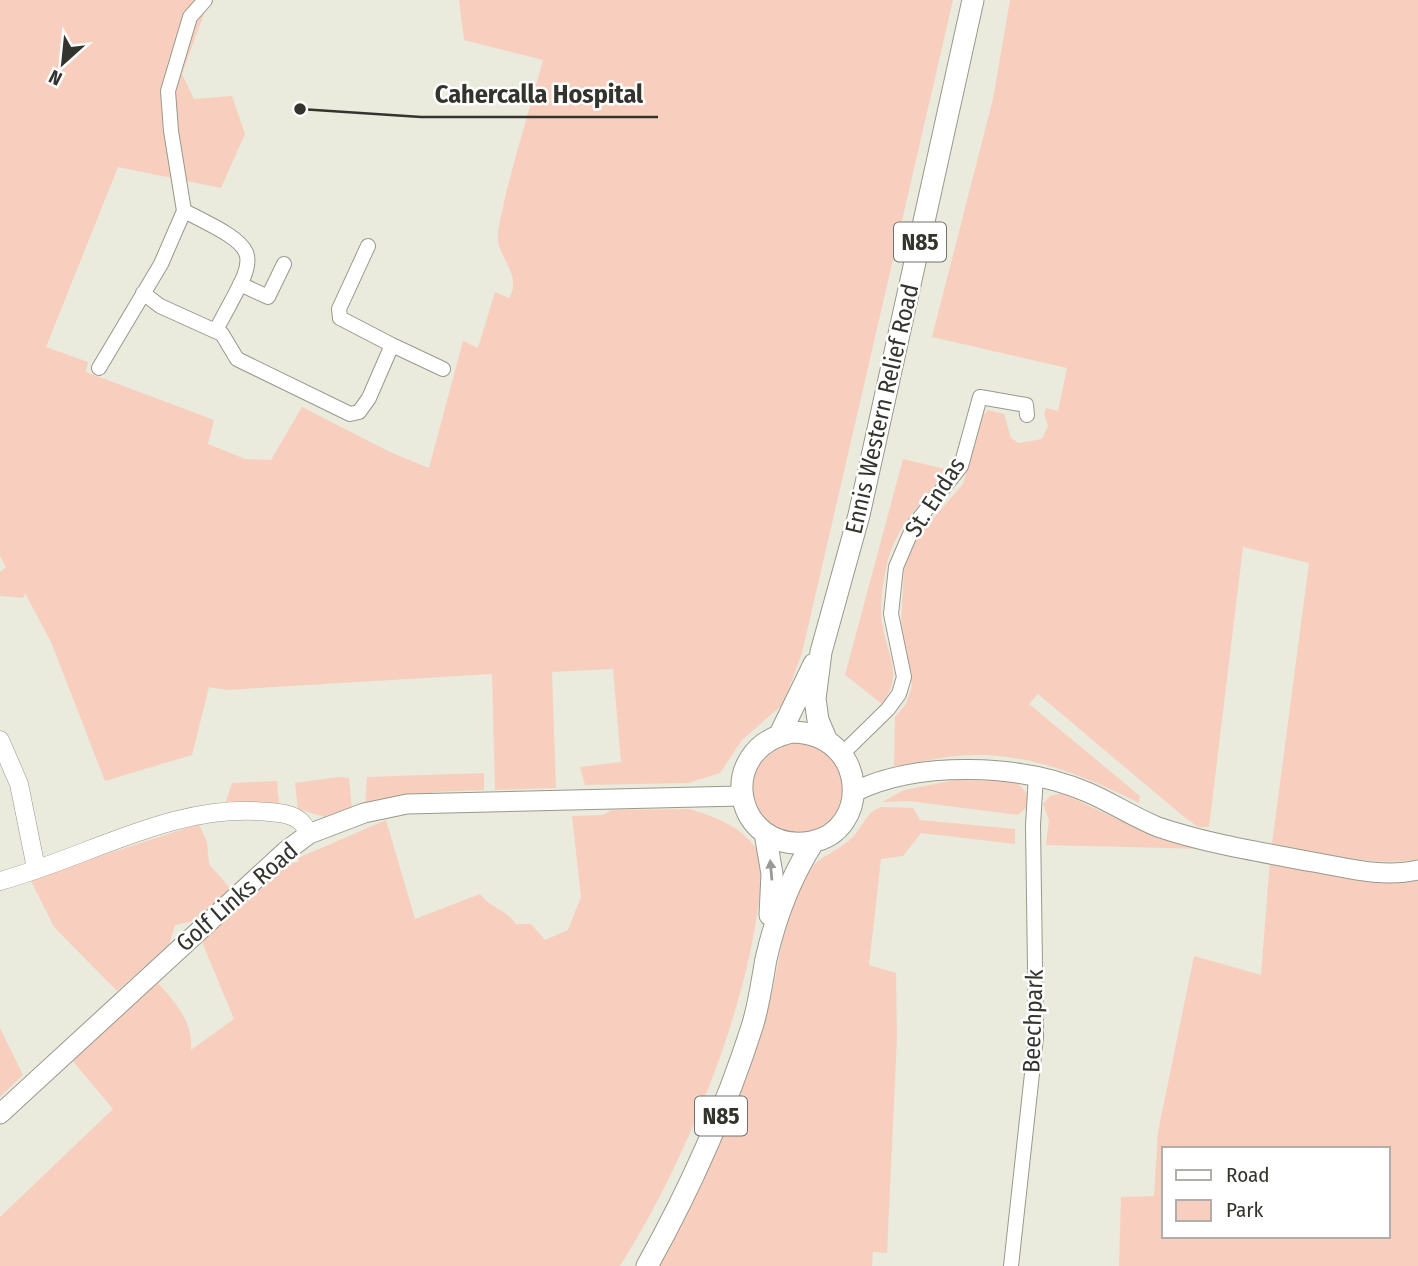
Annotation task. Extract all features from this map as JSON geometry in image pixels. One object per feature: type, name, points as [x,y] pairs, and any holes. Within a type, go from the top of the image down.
[{"type":"main road","name":"Ennis Western Relief Road","points":[[826,739],[818,720],[815,699],[821,652],[859,514],[973,0]]},
{"type":"main road","name":"Ennis Western Relief Road","points":[[780,734],[821,652]]},
{"type":"main road","points":[[780,734],[807,732],[826,739],[842,754],[852,773],[854,792],[871,783],[931,773],[997,770],[1036,775],[1086,792],[1158,827],[1237,848],[1373,873],[1418,870]]},
{"type":"main road","name":"N85","points":[[767,955],[772,874],[765,833],[750,817],[740,796],[744,773],[756,750],[780,734]]},
{"type":"main road","name":"N85","points":[[647,1266],[683,1201],[724,1111],[754,1023],[767,955],[792,876],[814,841],[831,833],[846,816],[854,792]]},
{"type":"main road","name":"Golf Links Road","points":[[0,1114],[257,875],[309,834],[364,813],[407,804],[740,796]]},
{"type":"main road","points":[[765,833],[791,843],[814,841]]},
{"type":"street","points":[[99,368],[176,235],[184,211],[171,131],[168,91],[190,17],[205,0]]},
{"type":"street","points":[[184,211],[213,225],[246,249],[250,258],[216,330]]},
{"type":"street","points":[[368,246],[339,310],[340,318],[443,369]]},
{"type":"street","points":[[240,284],[268,297],[284,264]]},
{"type":"street","points":[[143,293],[180,316],[222,334],[237,359],[350,414],[359,412],[369,398],[392,345]]},
{"type":"street","name":"St. Endas","points":[[842,754],[888,709],[899,694],[904,677],[891,614],[896,568],[914,525],[961,466],[980,397],[1026,405],[1027,415]]},
{"type":"street","points":[[0,740],[19,784],[36,868]]},
{"type":"street","name":"Beechpark","points":[[1011,1266],[1036,1037],[1033,825],[1036,775]]},
{"type":"street","points":[[0,881],[169,822],[214,814],[248,810],[286,814],[300,821],[309,834]]},
{"type":"green space","points":[[0,0],[209,0],[182,74],[194,99],[232,96],[245,134],[221,188],[118,167],[46,347],[88,362],[86,372],[214,420],[208,444],[245,459],[271,460],[302,407],[392,453],[429,468],[463,341],[478,348],[495,292],[509,298],[513,289],[511,273],[500,249],[498,232],[543,60],[464,40],[459,0],[953,0],[802,653],[783,704],[742,740],[720,773],[688,783],[585,785],[580,767],[621,762],[613,669],[552,672],[556,788],[495,790],[492,674],[227,690],[209,687],[192,755],[105,781],[51,642],[25,593],[23,598],[0,596],[0,572],[6,567],[0,556]]},
{"type":"green space","points":[[1010,0],[1418,0],[1418,859],[1383,862],[1326,855],[1272,844],[1309,563],[1243,547],[1209,827],[1198,827],[1183,816],[1038,694],[1029,704],[1140,796],[1139,803],[1082,777],[1022,759],[969,755],[894,766],[895,717],[906,704],[912,686],[901,624],[904,569],[917,537],[963,484],[983,415],[988,410],[1004,414],[1011,438],[1019,443],[1042,439],[1048,426],[1044,413],[1046,408],[1058,411],[1067,368],[932,337],[993,99]]},
{"type":"green space","points":[[903,459],[949,470],[911,515],[895,540],[890,554],[883,583],[881,614],[893,676],[882,704],[845,675]]},
{"type":"green space","points":[[793,738],[831,750],[847,777],[841,811],[828,826],[815,833],[781,834],[753,809],[752,780],[756,763],[768,751]]},
{"type":"green space","points":[[484,773],[484,790],[433,792],[432,796],[365,806],[367,777]]},
{"type":"green space","points":[[349,778],[352,809],[328,818],[298,809],[295,783]]},
{"type":"green space","points":[[955,780],[1016,781],[1029,796],[1029,805],[1018,815],[909,801],[882,802],[904,790]]},
{"type":"green space","points":[[277,781],[279,805],[250,802],[225,804],[232,783]]},
{"type":"green space","points":[[1062,793],[1158,838],[1207,849],[1046,845],[1049,820],[1043,804],[1050,796]]},
{"type":"green space","points":[[881,807],[913,808],[920,820],[1015,829],[1015,844],[921,833],[903,856],[881,859],[869,965],[896,973],[897,1038],[887,1253],[873,1252],[872,1266],[658,1266],[705,1175],[756,1049],[771,998],[786,925],[798,889],[812,867],[847,842],[857,833],[868,816]]},
{"type":"green space","points":[[689,809],[719,820],[746,836],[761,858],[762,883],[752,945],[740,993],[708,1090],[666,1184],[620,1266],[0,1266],[0,1217],[113,1109],[72,1060],[157,982],[186,1021],[191,1050],[234,1019],[202,942],[289,863],[299,862],[298,858],[386,820],[415,919],[480,894],[516,924],[531,924],[545,940],[568,930],[581,897],[572,816],[603,815],[612,810]]},
{"type":"green space","points":[[199,824],[207,842],[209,864],[230,888],[194,921],[175,925],[169,945],[117,991],[54,927],[30,879]]},
{"type":"green space","points":[[1270,860],[1418,876],[1418,1266],[1119,1266],[1121,1197],[1154,1196],[1158,1132],[1194,956],[1261,975]]},
{"type":"green space","points":[[0,1028],[23,1075],[0,1097]]},
{"type":"place","name":"Cahercalla Hospital","points":[[300,109]]}]
